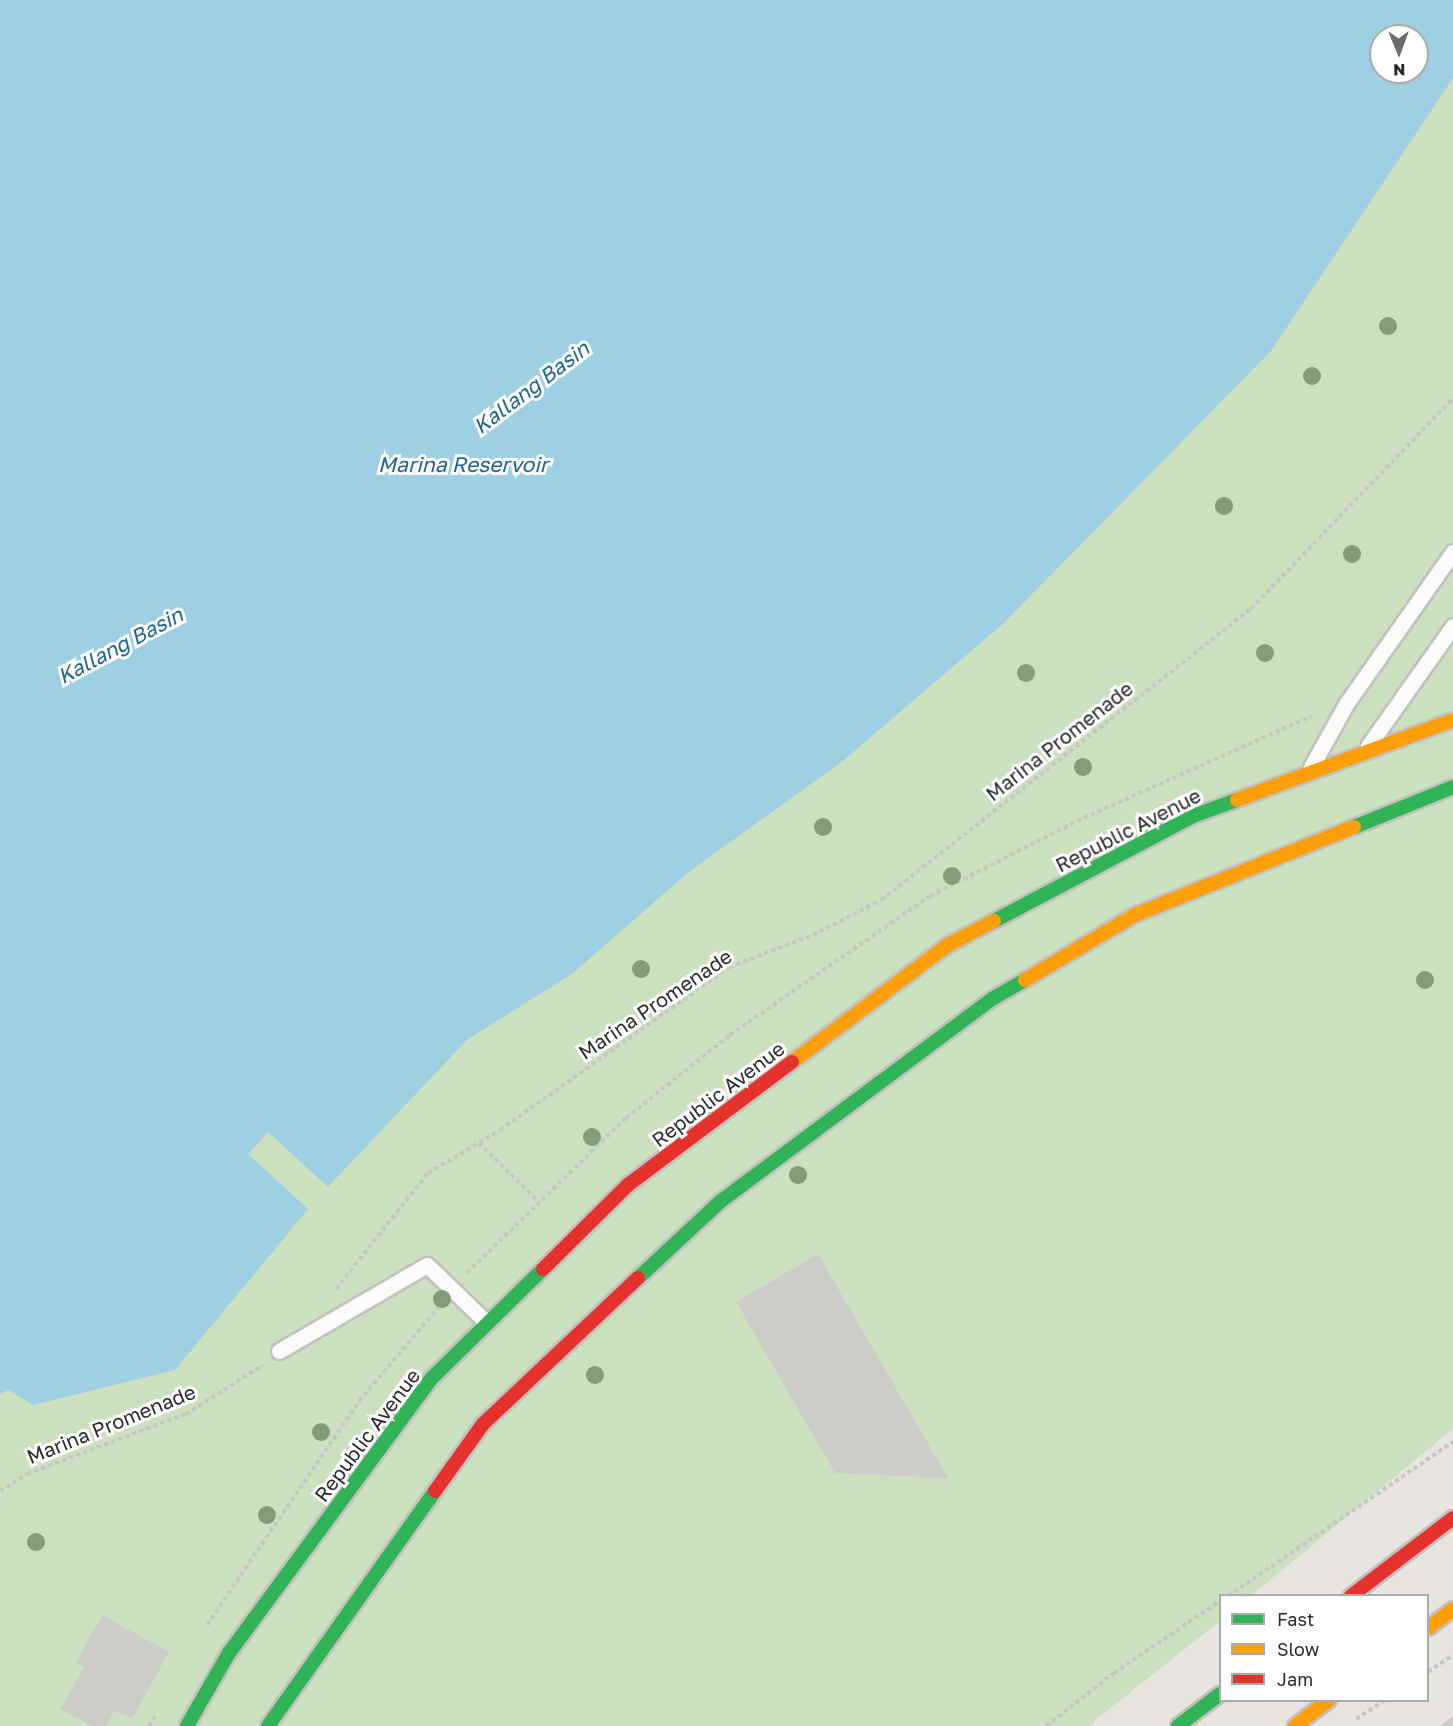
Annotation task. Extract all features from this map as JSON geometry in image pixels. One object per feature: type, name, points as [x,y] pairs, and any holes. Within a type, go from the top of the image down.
[{"type":"main road","name":"Republic Avenue","points":[[187,1726],[229,1653],[432,1378],[628,1185],[948,945],[1193,816],[1453,720]]},
{"type":"main road","points":[[268,1726],[483,1424],[721,1201],[992,999],[1135,915],[1453,787]]},
{"type":"main road","points":[[1354,1594],[1453,1518]]},
{"type":"main road","points":[[1429,1627],[1453,1609]]},
{"type":"main road","points":[[1178,1726],[1219,1695]]},
{"type":"main road","points":[[1295,1726],[1328,1702]]},
{"type":"lane","points":[[1308,773],[1346,704],[1453,552]]},
{"type":"lane","points":[[1360,756],[1453,626]]},
{"type":"lane","points":[[279,1351],[427,1265],[487,1323]]},
{"type":"path","name":"Marina Promenade","points":[[333,1293],[428,1173],[478,1143],[729,967],[813,935],[881,900],[1251,609],[1453,398]]},
{"type":"path","points":[[478,1143],[538,1202]]},
{"type":"path","name":"Marina Promenade","points":[[0,1491],[27,1474],[186,1413],[244,1379],[279,1351]]},
{"type":"path","points":[[1231,1594],[1453,1442]]},
{"type":"path","points":[[1046,1726],[1114,1673],[1219,1602]]},
{"type":"path","points":[[1429,1671],[1453,1655]]},
{"type":"path","points":[[1346,1726],[1383,1702]]},
{"type":"green space","points":[[1453,78],[1453,1429],[1253,1594],[1219,1594],[1219,1622],[1088,1726],[0,1726],[0,1394],[9,1390],[268,1132],[328,1187],[467,1040],[572,974],[689,872],[843,761],[1004,623],[1271,351]]},
{"type":"water","name":"Marina Reservoir","points":[[0,0],[1453,0],[1453,78],[1271,351],[1004,623],[843,761],[689,872],[572,974],[467,1040],[328,1187],[268,1132],[248,1154],[308,1209],[175,1370],[33,1405],[9,1390],[0,1394]]},
{"type":"building","points":[[818,1254],[948,1478],[835,1473],[736,1302]]},
{"type":"building","points":[[102,1615],[169,1652],[132,1719],[115,1710],[106,1726],[92,1726],[61,1709],[84,1667],[76,1663]]},
{"type":"building","points":[[1453,1716],[1453,1726],[1440,1726]]},
{"type":"traffic: fast","points":[[1354,827],[1453,787]]},
{"type":"traffic: fast","points":[[994,921],[1193,816],[1237,800]]},
{"type":"traffic: fast","points":[[638,1278],[721,1201],[992,999],[1025,980]]},
{"type":"traffic: fast","points":[[187,1726],[229,1653],[432,1378],[543,1269]]},
{"type":"traffic: fast","points":[[268,1726],[435,1491]]},
{"type":"traffic: fast","points":[[1178,1726],[1219,1695]]},
{"type":"traffic: slow","points":[[1237,800],[1453,720]]},
{"type":"traffic: slow","points":[[1025,980],[1135,915],[1354,827]]},
{"type":"traffic: slow","points":[[792,1062],[948,945],[994,921]]},
{"type":"traffic: slow","points":[[1429,1627],[1453,1609]]},
{"type":"traffic: slow","points":[[1295,1726],[1326,1702]]},
{"type":"traffic: jam","points":[[543,1269],[628,1185],[792,1062]]},
{"type":"traffic: jam","points":[[435,1491],[483,1424],[638,1278]]},
{"type":"traffic: jam","points":[[1354,1594],[1453,1518]]},
{"type":"water label","name":"Kallang Basin","points":[[531,387]]},
{"type":"water label","name":"Kallang Basin","points":[[120,645]]}]
